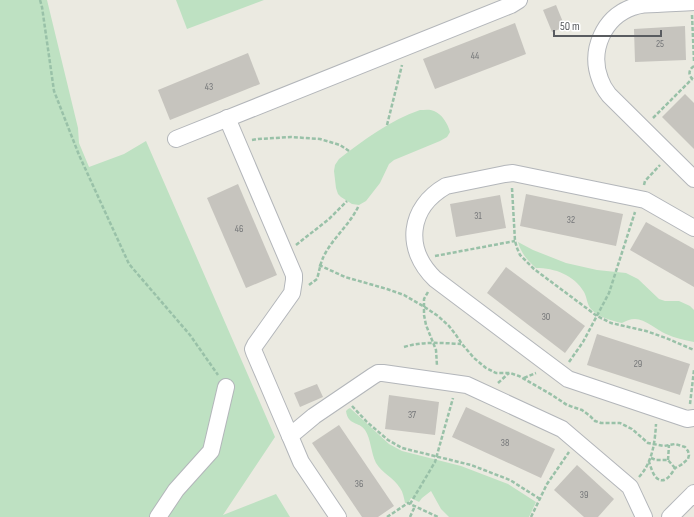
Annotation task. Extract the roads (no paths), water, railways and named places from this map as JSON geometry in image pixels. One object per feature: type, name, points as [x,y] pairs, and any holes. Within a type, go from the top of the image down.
[{"type":"lane","points":[[176,139],[511,5],[519,0]]},
{"type":"lane","points":[[693,2],[641,5],[626,10],[612,20],[600,38],[596,52],[600,79],[608,95],[694,179]]},
{"type":"lane","points":[[227,118],[286,253],[294,275],[292,293],[254,345],[253,349],[301,462],[338,517]]},
{"type":"lane","points":[[692,414],[688,419],[568,379],[436,280],[422,264],[417,254],[414,234],[423,205],[437,190],[446,186],[505,174],[521,174],[639,198],[694,228]]},
{"type":"lane","points":[[290,436],[314,416],[378,373],[467,385],[562,429],[630,487],[644,517]]},
{"type":"lane","points":[[158,517],[176,490],[211,451],[226,387]]},
{"type":"lane","points":[[670,517],[694,493]]}]
